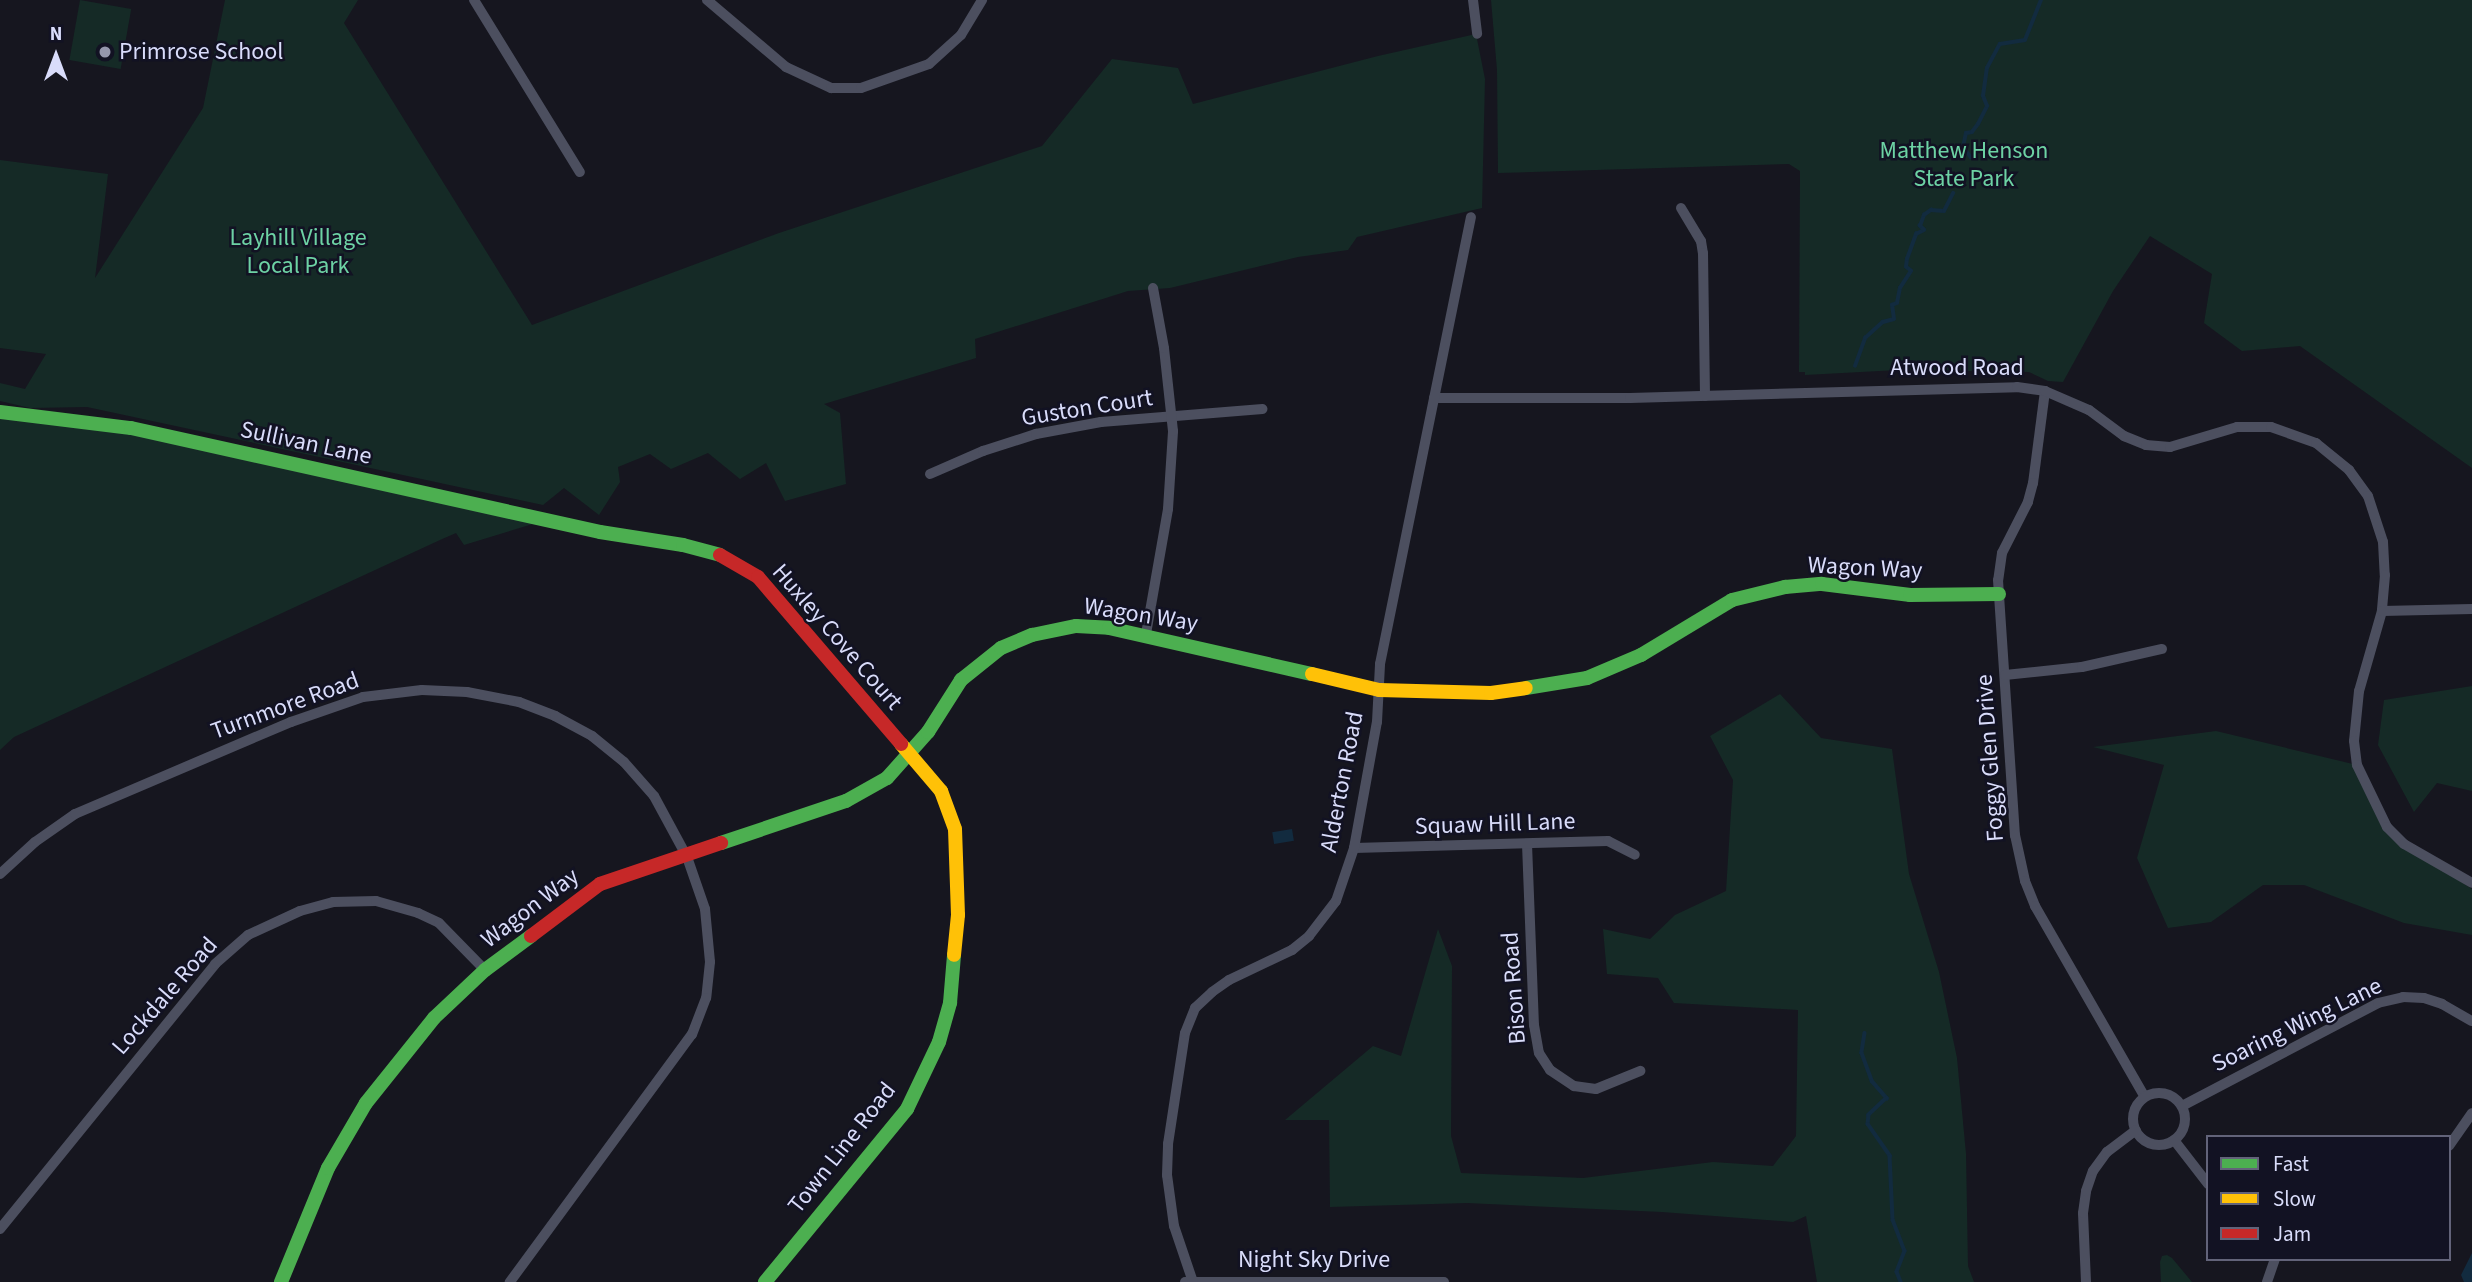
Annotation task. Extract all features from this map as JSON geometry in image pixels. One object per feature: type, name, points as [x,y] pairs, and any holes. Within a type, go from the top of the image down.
[{"type":"street","points":[[707,0],[786,67],[831,88],[861,88],[929,64],[961,35],[982,0]]},
{"type":"street","points":[[1473,0],[1477,34]]},
{"type":"street","points":[[478,2],[580,172]]},
{"type":"street","points":[[1681,208],[1701,241],[1703,253],[1704,396]]},
{"type":"street","name":"Alderton Road","points":[[1191,1282],[1174,1226],[1167,1175],[1168,1143],[1185,1033],[1195,1008],[1212,992],[1229,980],[1292,950],[1310,936],[1336,901],[1354,848],[1377,722],[1380,664],[1471,217]]},
{"type":"street","points":[[1146,634],[1168,509],[1172,415],[1153,288]]},
{"type":"street","name":"Atwood Road","points":[[1434,398],[1704,396],[2017,387],[2045,391],[2089,410],[2124,436],[2146,445],[2170,447],[2236,427],[2271,427],[2316,443],[2349,470],[2368,496],[2378,519],[2385,575],[2382,611],[2358,691],[2354,741],[2357,765],[2387,827],[2404,844],[2472,883]]},
{"type":"street","name":"Foggy Glen Drive","points":[[2045,391],[2033,483],[2028,502],[2002,552],[1999,594],[2015,835],[2025,881],[2035,906],[2145,1097]]},
{"type":"street","name":"Guston Court","points":[[930,474],[983,451],[1036,433],[1101,422],[1262,409]]},
{"type":"street","name":"Sullivan Lane","points":[[0,412],[131,428],[600,532]]},
{"type":"street","name":"Huxley Cove Court","points":[[600,532],[683,545],[727,557],[758,577],[910,756]]},
{"type":"street","name":"Wagon Way","points":[[281,1282],[328,1167],[366,1103],[434,1018],[485,970],[600,884],[687,857],[846,801],[887,778],[910,756],[961,680],[1001,648],[1032,635],[1076,626],[1146,634],[1379,690],[1422,694],[1491,694],[1587,678],[1641,655],[1732,600],[1785,587],[1822,584],[1910,595],[1999,594]]},
{"type":"street","points":[[2382,611],[2472,608]]},
{"type":"street","points":[[2005,675],[2082,667],[2162,649]]},
{"type":"street","name":"Turnmore Road","points":[[0,874],[34,842],[75,814],[291,722],[363,697],[422,690],[467,692],[519,702],[555,716],[592,736],[624,762],[653,796],[687,857],[705,909],[710,962],[706,998],[692,1034],[510,1282]]},
{"type":"street","name":"Town Line Road","points":[[765,1282],[907,1109],[939,1042],[950,1003],[958,915],[955,830],[940,791],[910,756]]},
{"type":"street","name":"Squaw Hill Lane","points":[[1354,848],[1608,841],[1635,855]]},
{"type":"street","name":"Bison Road","points":[[1527,844],[1534,1025],[1539,1053],[1550,1070],[1574,1086],[1596,1088],[1640,1071]]},
{"type":"street","name":"Lockdale Road","points":[[0,1228],[215,964],[248,935],[300,911],[322,905],[376,901],[418,912],[439,923],[485,970]]},
{"type":"street","name":"Soaring Wing Lane","points":[[2182,1106],[2378,1003],[2403,997],[2424,999],[2442,1004],[2472,1021]]},
{"type":"street","points":[[2162,1093],[2177,1100],[2182,1106],[2183,1129],[2174,1140],[2157,1145],[2141,1138],[2136,1130],[2135,1108],[2145,1097],[2162,1093]]},
{"type":"street","points":[[2451,1143],[2472,1113]]},
{"type":"street","points":[[2086,1282],[2083,1213],[2090,1181],[2107,1152],[2136,1130]]},
{"type":"street","points":[[2174,1140],[2206,1181]]},
{"type":"street","points":[[2267,1282],[2274,1261]]},
{"type":"street","name":"Night Sky Drive","points":[[1191,1282],[1444,1282]]},
{"type":"green space","points":[[80,0],[131,9],[121,69],[69,60]]},
{"type":"green space","name":"Layhill Village Local Park","points":[[225,0],[358,0],[344,23],[532,325],[779,233],[1042,146],[1112,59],[1178,68],[1193,104],[1378,56],[1476,34],[1485,79],[1482,208],[1357,237],[1348,250],[1298,257],[1170,288],[1128,291],[975,339],[976,358],[824,404],[840,413],[846,484],[785,501],[766,463],[740,479],[708,453],[671,469],[650,454],[618,467],[620,482],[599,515],[564,488],[543,505],[87,407],[30,408],[0,401],[0,383],[25,389],[46,354],[0,348],[0,160],[108,174],[95,278],[203,108]]},
{"type":"green space","name":"Matthew Henson State Park","points":[[1491,0],[2472,0],[2472,468],[2300,346],[2242,351],[2204,323],[2212,274],[2150,236],[2113,291],[2063,382],[2048,381],[2029,372],[1898,370],[1805,375],[1805,372],[1799,372],[1800,171],[1789,164],[1498,173],[1497,70]]},
{"type":"green space","points":[[0,405],[509,511],[536,523],[464,545],[456,533],[14,737],[0,750]]},
{"type":"green space","points":[[2472,686],[2472,791],[2437,783],[2414,812],[2378,745],[2384,700]]},
{"type":"green space","points":[[1780,694],[1821,738],[1892,749],[1909,874],[1939,972],[1957,1058],[1966,1154],[1968,1266],[1974,1282],[1817,1282],[1806,1216],[1793,1222],[1662,1212],[1467,1203],[1330,1207],[1329,1120],[1285,1120],[1373,1046],[1401,1056],[1438,929],[1452,966],[1451,1136],[1461,1173],[1583,1178],[1713,1162],[1773,1166],[1796,1136],[1798,1010],[1674,1003],[1658,978],[1607,974],[1603,929],[1650,939],[1675,915],[1726,891],[1733,780],[1710,736]]},
{"type":"green space","points":[[2216,731],[2357,765],[2374,806],[2404,844],[2472,889],[2472,935],[2404,923],[2304,885],[2263,885],[2211,922],[2168,928],[2137,858],[2164,765],[2093,747]]},
{"type":"green space","points":[[2167,1255],[2192,1282],[2161,1282],[2160,1262],[2162,1256]]},
{"type":"water","points":[[1292,829],[1294,841],[1274,844],[1272,832]]},
{"type":"water","points":[[2472,1253],[2472,1282],[2464,1282],[2461,1275]]},
{"type":"waterway","points":[[1971,158],[1963,147],[1966,133],[1972,132],[1987,106],[1983,96],[1987,68],[2000,44],[2025,40],[2041,0]]},
{"type":"waterway","points":[[1855,366],[1865,338],[1883,322],[1894,319],[1892,305],[1897,303],[1900,288],[1911,271],[1906,267],[1907,259],[1916,234],[1924,230],[1920,226],[1924,215],[1931,210],[1944,211],[1953,193]]},
{"type":"waterway","points":[[1865,1033],[1862,1053],[1872,1081],[1887,1098],[1869,1115],[1868,1124],[1890,1156],[1893,1220],[1905,1251],[1897,1272],[1901,1282]]},
{"type":"traffic: fast","points":[[0,412],[131,428],[600,532],[683,545],[720,555]]},
{"type":"traffic: fast","points":[[1526,688],[1587,678],[1641,655],[1732,600],[1785,587],[1822,584],[1910,595],[1999,594]]},
{"type":"traffic: fast","points":[[721,843],[846,801],[887,778],[928,732],[961,680],[1001,648],[1032,635],[1076,626],[1109,628],[1312,674]]},
{"type":"traffic: fast","points":[[281,1282],[328,1168],[366,1103],[434,1018],[485,970],[531,936]]},
{"type":"traffic: fast","points":[[765,1282],[907,1109],[939,1042],[950,1003],[954,955]]},
{"type":"traffic: slow","points":[[1312,674],[1379,690],[1491,693],[1526,688]]},
{"type":"traffic: slow","points":[[901,744],[941,791],[955,829],[958,915],[954,955]]},
{"type":"traffic: jam","points":[[720,555],[758,577],[901,744]]},
{"type":"traffic: jam","points":[[531,936],[600,884],[721,843]]},
{"type":"place","name":"Primrose School","points":[[105,52]]}]
